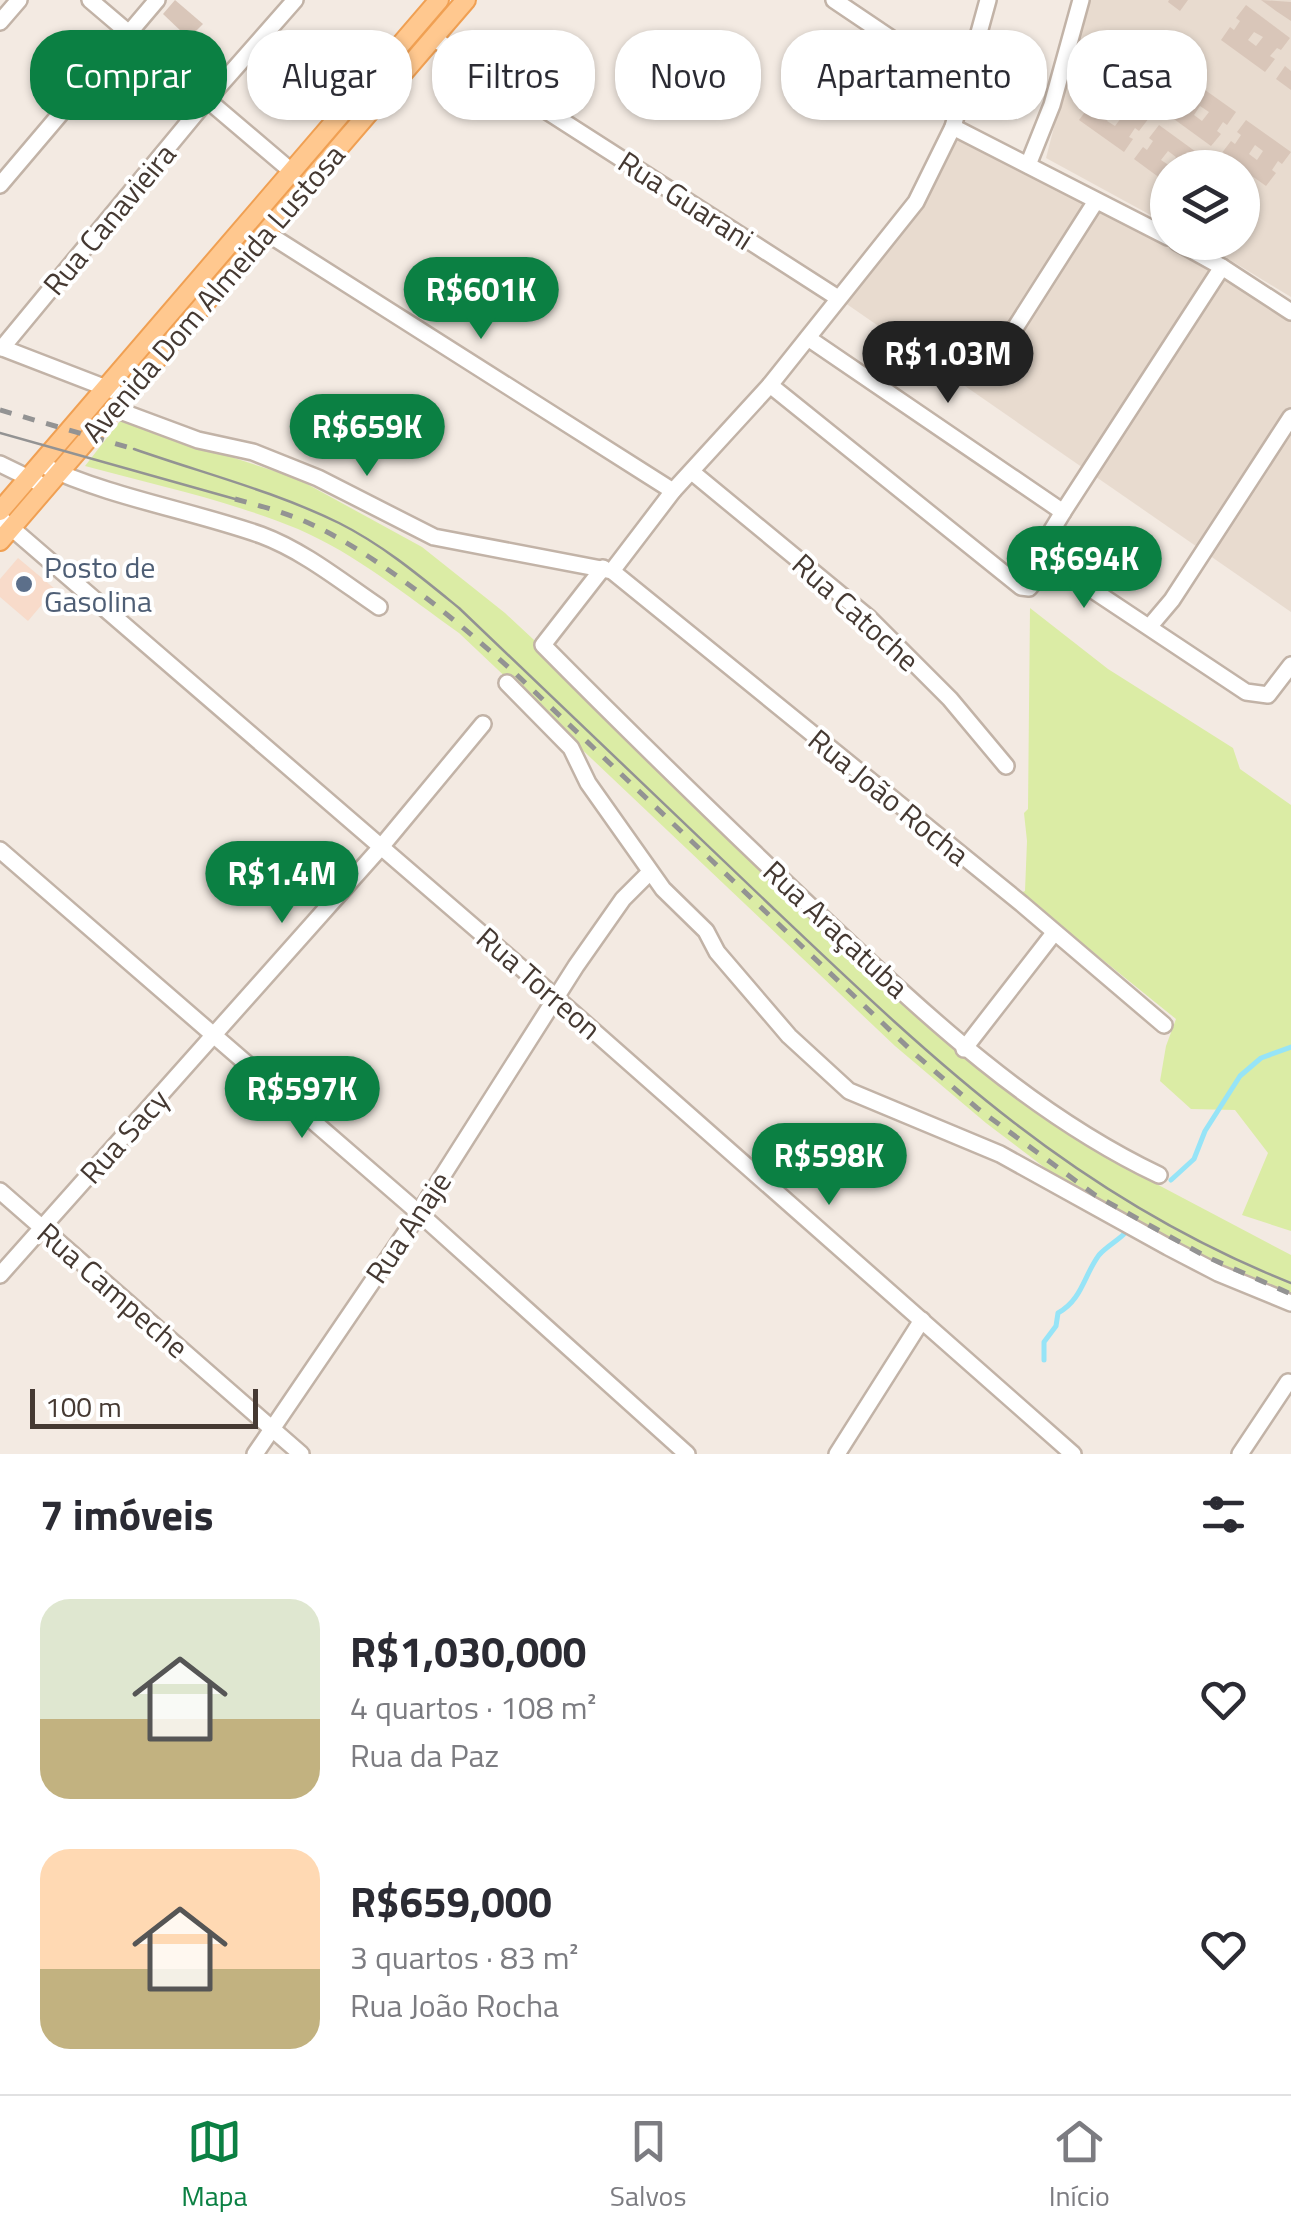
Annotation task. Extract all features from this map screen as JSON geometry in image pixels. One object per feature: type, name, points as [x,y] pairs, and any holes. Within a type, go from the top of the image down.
[{"type":"main road","name":"Avenida Dom Almeida Lustosa","points":[[114,397],[290,170],[439,0]]},
{"type":"main road","name":"Avenida Dom Almeida Lustosa","points":[[440,30],[466,0]]},
{"type":"main road","name":"Avenida Dom Almeida Lustosa","points":[[2,525],[432,39]]},
{"type":"street","points":[[0,22],[18,0]]},
{"type":"street","points":[[90,0],[125,30]]},
{"type":"street","points":[[132,30],[158,0]]},
{"type":"street","name":"Rua Canavieira","points":[[227,77],[295,0]]},
{"type":"street","points":[[834,0],[878,30]]},
{"type":"street","points":[[979,30],[988,0]]},
{"type":"street","points":[[1028,165],[1052,106],[1081,0]]},
{"type":"street","points":[[227,117],[290,170]]},
{"type":"street","points":[[0,185],[55,120]]},
{"type":"street","name":"Rua Canavieira","points":[[1,348],[190,120]]},
{"type":"street","name":"Rua Guarani","points":[[561,120],[838,298]]},
{"type":"street","points":[[608,570],[673,491],[770,385],[916,202],[955,120]]},
{"type":"street","points":[[953,127],[1150,229]]},
{"type":"street","points":[[987,372],[1096,201]]},
{"type":"street","points":[[265,232],[673,491]]},
{"type":"street","points":[[1209,260],[1291,312]]},
{"type":"street","points":[[770,385],[1021,587],[1028,588],[1035,581],[1062,512],[1222,267]]},
{"type":"street","points":[[808,338],[1062,512]]},
{"type":"street","name":"Rua João Rocha","points":[[1,348],[114,397],[198,440],[253,452],[318,478],[434,537],[608,570],[1164,1025]]},
{"type":"street","points":[[1150,626],[1172,600],[1291,418]]},
{"type":"street","points":[[0,464],[260,535],[296,552],[380,606]]},
{"type":"street","name":"Rua Catoche","points":[[692,472],[869,618],[950,699],[1006,766]]},
{"type":"street","name":"Rua Torreon","points":[[2,525],[556,996],[1073,1454]]},
{"type":"street","points":[[1042,558],[1150,626],[1232,685],[1264,696],[1273,691],[1291,664]]},
{"type":"street","name":"Rua Araçatuba","points":[[608,570],[542,645],[719,820],[964,1049],[1117,1155],[1160,1175]]},
{"type":"street","points":[[507,683],[571,748],[588,783],[650,872],[706,931],[717,952],[789,1036],[850,1091],[1000,1154],[1218,1273],[1291,1303]]},
{"type":"street","name":"Rua Sacy","points":[[0,1275],[382,847],[482,724]]},
{"type":"street","points":[[0,850],[216,1035],[687,1454]]},
{"type":"street","name":"Rua Anaje","points":[[255,1454],[419,1214],[556,996],[623,899],[650,872]]},
{"type":"street","points":[[964,1049],[1054,933]]},
{"type":"street","name":"Rua Campeche","points":[[0,1191],[302,1454]]},
{"type":"street","points":[[838,1454],[922,1320]]},
{"type":"street","points":[[1240,1454],[1288,1382]]},
{"type":"shaded area","points":[[1087,0],[1291,0],[1291,297],[1230,260],[1260,260],[1260,150],[1150,150],[1150,215],[1046,158],[1067,77],[1067,120],[1207,120],[1207,30],[1079,30]]},
{"type":"shaded area","points":[[953,127],[1150,232],[1150,260],[1200,260],[1291,312],[1291,612],[838,298],[885,242]]},
{"type":"shaded area","name":"Posto de Gasolina","points":[[18,558],[55,589],[28,621],[0,597],[0,579]]},
{"type":"green space","points":[[120,421],[296,478],[422,547],[505,613],[1042,1113],[1147,1179],[1291,1255],[1291,1301],[1252,1285],[1065,1183],[986,1123],[895,1046],[459,633],[381,576],[319,539],[272,519],[85,466]]},
{"type":"green space","points":[[1030,608],[1108,669],[1233,748],[1240,769],[1291,805],[1291,1231],[1242,1215],[1268,1153],[1235,1110],[1191,1109],[1160,1081],[1176,1019],[1020,893],[1025,891],[1027,841],[1024,813],[1028,809]]},
{"type":"building","points":[[175,0],[203,24],[197,30],[180,30],[163,14]]},
{"type":"building","points":[[1169,0],[1188,0],[1180,11]]},
{"type":"building","points":[[1261,0],[1291,2],[1291,21],[1276,11]]},
{"type":"building","points":[[1246,5],[1290,38],[1270,56],[1275,59],[1265,72],[1221,40],[1230,27],[1234,30],[1240,21],[1236,18]],"holes":[[[1254,32],[1263,37],[1256,46],[1248,40]]]},
{"type":"building","points":[[1285,66],[1291,71],[1291,90],[1276,79]]},
{"type":"building","points":[[1207,91],[1236,112],[1227,125],[1223,122],[1217,131],[1221,134],[1211,146],[1175,120],[1207,120]]},
{"type":"building","points":[[1079,120],[1108,120],[1115,126],[1120,120],[1147,120],[1139,131],[1135,128],[1124,152]]},
{"type":"building","points":[[1246,120],[1291,152],[1282,164],[1278,161],[1272,170],[1276,173],[1266,186],[1260,182],[1263,151],[1255,145],[1252,150],[1224,150],[1241,135],[1237,132]]},
{"type":"building","points":[[1159,125],[1193,150],[1150,150],[1150,171],[1134,159],[1153,141],[1149,138]]},
{"type":"waterway","points":[[1171,1180],[1194,1159],[1205,1131],[1240,1076],[1261,1058],[1291,1047]]},
{"type":"waterway","points":[[1044,1360],[1044,1342],[1056,1326],[1058,1313],[1078,1294],[1099,1255],[1124,1234]]},
{"type":"tram line","points":[[0,433],[235,499]]},
{"type":"tram line","points":[[134,449],[314,512],[371,541],[401,562],[459,608],[892,1020],[1013,1122],[1143,1210],[1214,1249],[1291,1283]]},
{"type":"railway","points":[[0,410],[134,449]]},
{"type":"railway","points":[[235,499],[294,517],[330,534],[441,610],[516,674],[915,1054],[977,1108],[1095,1195],[1205,1256],[1291,1294]]},
{"type":"place","name":"Posto de Gasolina","points":[[24,584]]}]
